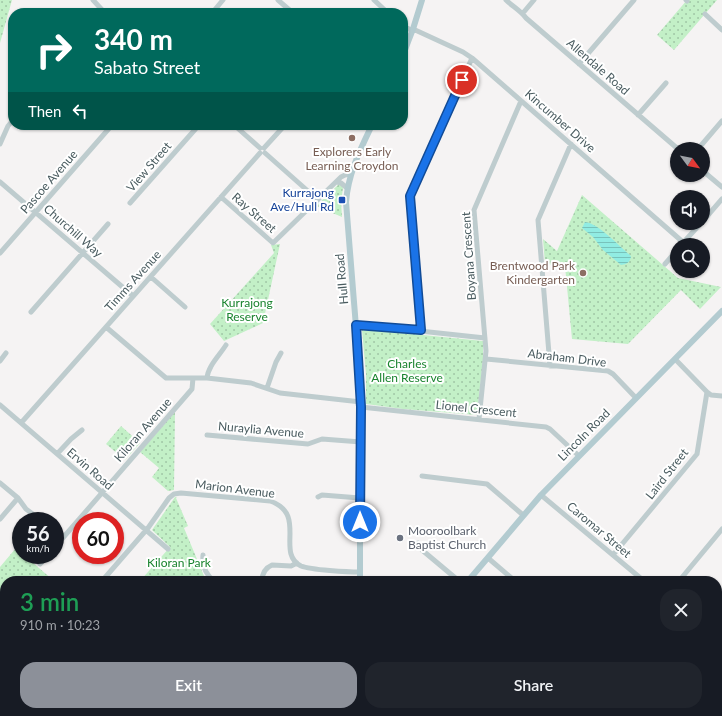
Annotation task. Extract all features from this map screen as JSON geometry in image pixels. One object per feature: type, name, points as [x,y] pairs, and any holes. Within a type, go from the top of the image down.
[{"type":"main road","points":[[408,42],[422,0]]},
{"type":"main road","name":"Hull Road","points":[[360,576],[361,404],[346,202],[350,174],[370,130]]},
{"type":"main road","name":"Lincoln Road","points":[[472,576],[541,495],[722,311]]},
{"type":"street","points":[[92,0],[100,8]]},
{"type":"street","points":[[216,8],[223,0]]},
{"type":"street","points":[[278,0],[287,8]]},
{"type":"street","points":[[374,0],[383,8]]},
{"type":"street","name":"Allendale Road","points":[[506,0],[523,13],[526,18],[670,142]]},
{"type":"street","points":[[523,13],[534,0]]},
{"type":"street","points":[[579,64],[634,0]]},
{"type":"street","points":[[705,14],[722,30]]},
{"type":"street","name":"Kincumber Drive","points":[[408,28],[463,52],[472,58],[676,238]]},
{"type":"street","points":[[421,330],[410,196],[472,58]]},
{"type":"street","points":[[638,115],[666,83]]},
{"type":"street","name":"Boyana Crescent","points":[[479,419],[486,359],[474,210],[521,101]]},
{"type":"street","points":[[704,142],[722,121]]},
{"type":"street","points":[[0,144],[8,126]]},
{"type":"street","name":"Pascoe Avenue","points":[[0,252],[108,130]]},
{"type":"street","name":"View Street","points":[[130,203],[195,130]]},
{"type":"street","points":[[240,130],[318,200],[345,175],[350,174]]},
{"type":"street","name":"Timms Avenue","points":[[21,423],[280,130]]},
{"type":"street","points":[[550,366],[538,220],[571,144]]},
{"type":"street","points":[[710,177],[722,187]]},
{"type":"street","name":"Churchill Way","points":[[0,182],[133,296]]},
{"type":"street","points":[[337,182],[342,183],[347,188]]},
{"type":"street","name":"Ray Street","points":[[221,197],[273,243],[318,200]]},
{"type":"street","points":[[710,213],[722,199]]},
{"type":"street","points":[[31,312],[108,224]]},
{"type":"street","points":[[688,238],[695,230]]},
{"type":"street","points":[[665,264],[670,258]]},
{"type":"street","points":[[150,277],[185,307]]},
{"type":"street","points":[[356,325],[421,330],[485,338]]},
{"type":"street","name":"Lionel Crescent","points":[[106,327],[164,378],[207,378],[251,383],[280,393],[546,427],[579,456]]},
{"type":"street","points":[[207,378],[208,370],[220,356],[226,345]]},
{"type":"street","points":[[0,360],[6,353]]},
{"type":"street","points":[[267,388],[276,362],[281,353]]},
{"type":"street","name":"Abraham Drive","points":[[486,359],[608,371],[613,374],[636,398]]},
{"type":"street","points":[[675,359],[707,392],[711,395],[722,396]]},
{"type":"street","name":"Kiloran Avenue","points":[[64,537],[192,389],[193,378]]},
{"type":"street","name":"Laird Street","points":[[613,555],[697,454],[707,392]]},
{"type":"street","name":"Ervin Road","points":[[0,405],[168,549]]},
{"type":"street","points":[[57,454],[70,439],[82,430]]},
{"type":"street","name":"Nuraylia Avenue","points":[[207,435],[308,444],[322,438],[360,442]]},
{"type":"street","points":[[422,476],[487,484],[523,515]]},
{"type":"street","points":[[0,483],[18,498],[30,512]]},
{"type":"street","name":"Marion Avenue","points":[[106,576],[145,530],[169,498],[174,494],[181,493],[279,504],[284,508],[289,516],[290,550],[297,563]]},
{"type":"street","points":[[318,497],[322,495],[360,498]]},
{"type":"street","name":"Caromar Street","points":[[541,495],[638,576]]},
{"type":"street","points":[[0,519],[18,498]]},
{"type":"street","points":[[683,576],[721,531]]},
{"type":"street","points":[[418,543],[422,550],[453,576]]},
{"type":"street","points":[[203,555],[202,561],[208,576]]},
{"type":"street","points":[[488,558],[510,576]]},
{"type":"street","points":[[263,576],[263,573],[269,566],[293,566],[297,563],[307,567],[360,572]]},
{"type":"street","points":[[215,716],[251,716]]},
{"type":"green space","points":[[0,0],[12,0],[10,8],[8,8],[8,14],[0,43]]},
{"type":"green space","points":[[687,0],[717,0],[674,50],[657,35]]},
{"type":"green space","points":[[338,185],[341,185],[343,188],[341,202],[342,217],[316,206]]},
{"type":"green space","points":[[582,195],[670,271],[670,278],[678,278],[721,287],[700,309],[681,290],[628,344],[572,339],[565,266],[545,264],[543,239],[557,251]]},
{"type":"green space","name":"Kurrajong Reserve","points":[[280,244],[263,323],[224,341],[210,324],[274,253],[271,245]]},
{"type":"green space","name":"Charles Allen Reserve","points":[[363,329],[483,341],[483,360],[477,415],[403,409],[366,404]]},
{"type":"green space","points":[[175,412],[174,490],[168,491],[152,477],[159,468],[140,452]]},
{"type":"green space","points":[[121,426],[140,443],[125,460],[106,444]]},
{"type":"green space","name":"Kiloran Park","points":[[175,497],[177,497],[176,498],[188,526],[184,528],[204,576],[144,576],[170,547],[152,530]]},
{"type":"green space","points":[[12,553],[12,564],[34,564],[48,576],[0,576],[0,567]]},
{"type":"water","points":[[585,222],[596,226],[630,255],[631,257],[629,262],[621,265],[603,250],[593,237],[582,228]]},
{"type":"place","name":"Explorers Early Learning Croydon","points":[[352,138]]},
{"type":"place","name":"Kurrajong Ave/Hull Rd","points":[[342,200]]},
{"type":"place","name":"Brentwood Park Kindergarten","points":[[583,273]]},
{"type":"place","name":"Mooroolbark Baptist Church","points":[[400,538]]},
{"type":"route","points":[[360,522],[361,407],[356,325],[421,330],[410,196],[462,80]]}]
